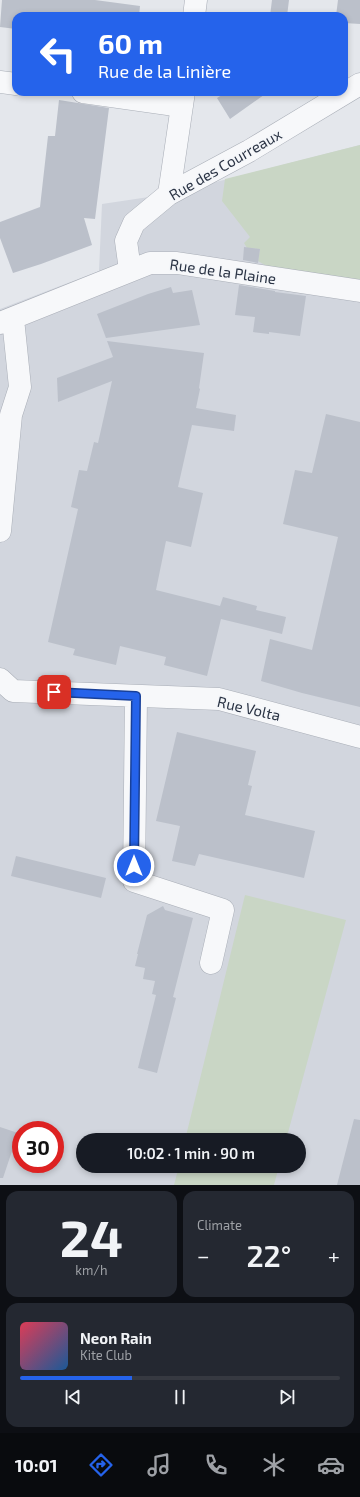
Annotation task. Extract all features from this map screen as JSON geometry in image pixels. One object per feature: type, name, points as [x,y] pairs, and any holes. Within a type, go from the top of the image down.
[{"type":"street","points":[[194,12],[196,0]]},
{"type":"street","points":[[0,82],[12,84]]},
{"type":"street","name":"Rue des Courreaux","points":[[348,91],[360,84]]},
{"type":"street","points":[[140,96],[183,99],[169,194]]},
{"type":"street","name":"Rue des Courreaux","points":[[130,270],[126,241],[134,223],[169,194],[249,151],[340,96]]},
{"type":"street","name":"Rue de la Plaine","points":[[6,321],[150,263],[177,263],[360,291]]},
{"type":"street","points":[[0,531],[11,416],[20,387],[6,321]]},
{"type":"street","name":"Rue Volta","points":[[0,679],[13,691],[220,700],[360,736]]},
{"type":"street","points":[[136,696],[134,881],[223,910],[211,963]]},
{"type":"shaded area","points":[[360,145],[360,1185],[0,1185],[0,309],[99,271],[102,204],[169,194]]},
{"type":"green space","points":[[360,145],[360,280],[270,268],[258,261],[260,249],[247,248],[244,243],[250,237],[222,201],[225,179]]},
{"type":"green space","points":[[245,895],[346,920],[288,1133],[187,1133]]},
{"type":"green space","points":[[177,1173],[277,1173],[274,1185],[174,1185]]},
{"type":"building","points":[[2,0],[95,0],[140,6],[139,12],[12,12],[12,28],[0,27]]},
{"type":"building","points":[[272,0],[289,0],[288,12],[270,12]]},
{"type":"building","points":[[338,0],[360,0],[360,24],[348,23],[348,12],[336,12]]},
{"type":"building","points":[[220,96],[262,96],[230,119],[217,98]]},
{"type":"building","points":[[59,100],[109,108],[95,219],[84,218],[92,245],[13,273],[0,238],[0,222],[40,207],[48,136],[55,136]]},
{"type":"building","points":[[244,247],[260,249],[258,263],[243,260]]},
{"type":"building","points":[[239,285],[306,296],[300,336],[269,332],[269,334],[253,332],[255,317],[235,315]]},
{"type":"building","points":[[171,287],[173,293],[192,290],[200,325],[106,338],[97,314],[148,294]]},
{"type":"building","points":[[107,341],[204,353],[200,389],[196,408],[236,415],[234,431],[192,425],[178,487],[203,493],[191,547],[166,541],[156,590],[220,606],[223,597],[257,606],[256,610],[286,617],[282,634],[221,619],[207,676],[164,665],[166,657],[120,646],[116,665],[73,655],[75,649],[48,642],[78,509],[71,507],[79,470],[87,471],[94,442],[98,443],[112,381],[58,402],[57,378],[113,357]]},
{"type":"building","points":[[326,414],[360,422],[360,707],[261,681],[270,639],[312,650],[338,537],[283,524],[295,470],[312,473]]},
{"type":"building","points":[[177,732],[256,751],[248,785],[252,786],[245,815],[315,831],[304,878],[199,854],[195,866],[172,861],[180,826],[156,821]]},
{"type":"building","points":[[16,856],[106,878],[101,898],[11,876]]},
{"type":"building","points":[[163,906],[165,910],[193,918],[173,997],[176,998],[157,1073],[138,1068],[156,995],[152,994],[155,981],[143,979],[145,968],[135,966],[147,915]]},
{"type":"building","points":[[354,1119],[360,1120],[360,1185],[337,1185]]},
{"type":"building","points":[[0,1127],[12,1131],[12,1151],[3,1178],[0,1178]]},
{"type":"route","points":[[54,692],[136,696],[134,866]]}]
